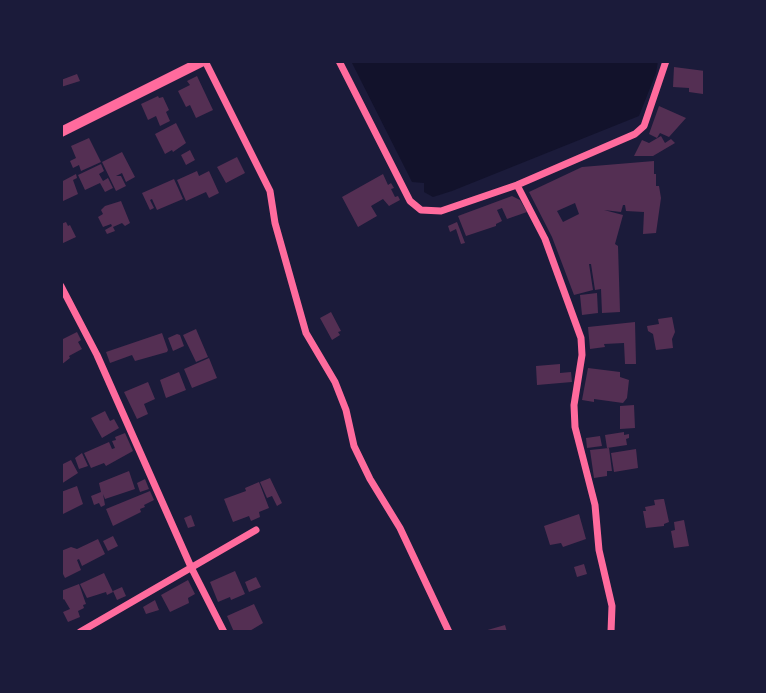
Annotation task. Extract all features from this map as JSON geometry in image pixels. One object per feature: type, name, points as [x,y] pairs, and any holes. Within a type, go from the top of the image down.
[{"type":"main road","points":[[61,132],[198,62]]},
{"type":"street","points":[[340,61],[410,201],[421,210],[441,211],[517,185],[635,134],[644,126],[666,61]]},
{"type":"street","points":[[198,62],[270,191],[275,223],[306,333],[335,382],[346,410],[354,446],[369,478],[400,528],[449,632]]},
{"type":"street","points":[[517,185],[545,239],[581,338],[574,405],[575,427],[595,505],[599,550],[612,606],[611,632]]},
{"type":"street","points":[[61,286],[97,355],[191,567],[224,632]]},
{"type":"street","points":[[80,632],[256,530]]},
{"type":"shaded area","points":[[351,61],[658,61],[639,116],[433,197],[424,192],[424,183],[412,182]]},
{"type":"building","points":[[674,67],[705,71],[703,94],[689,92],[689,88],[673,87]]},
{"type":"building","points":[[77,74],[80,81],[61,87],[61,80]]},
{"type":"building","points":[[197,76],[213,110],[196,118],[190,105],[186,107],[178,91],[190,85],[187,81]]},
{"type":"building","points":[[158,96],[163,97],[169,110],[166,112],[170,121],[160,126],[156,116],[148,120],[141,104]]},
{"type":"building","points":[[659,106],[686,118],[669,137],[660,133],[657,138],[649,134]]},
{"type":"building","points":[[176,123],[186,143],[165,154],[155,134]]},
{"type":"building","points":[[661,136],[665,143],[671,139],[675,143],[653,156],[634,156],[642,140],[649,143]]},
{"type":"building","points":[[89,138],[101,162],[81,171],[79,165],[73,168],[70,161],[76,158],[71,146]]},
{"type":"building","points":[[190,150],[195,160],[186,165],[181,155]]},
{"type":"building","points":[[122,152],[135,177],[126,182],[122,173],[116,176],[121,176],[126,186],[116,191],[102,162]]},
{"type":"building","points":[[237,157],[245,173],[226,183],[217,167]]},
{"type":"building","points":[[654,161],[656,186],[659,186],[661,198],[656,233],[643,234],[644,212],[626,211],[625,205],[621,212],[604,210],[623,215],[615,244],[618,246],[620,312],[602,313],[601,289],[595,290],[591,264],[593,290],[574,295],[552,237],[529,192],[582,167]],"holes":[[[575,203],[579,214],[563,222],[557,211]]]},
{"type":"building","points":[[101,164],[104,171],[99,174],[103,181],[108,178],[113,188],[105,192],[100,183],[85,190],[78,175]]},
{"type":"building","points":[[197,171],[199,176],[209,171],[219,193],[209,198],[206,192],[186,201],[177,180]]},
{"type":"building","points":[[76,174],[77,178],[73,180],[78,194],[61,202],[61,182]]},
{"type":"building","points":[[383,174],[388,185],[391,183],[394,188],[391,189],[395,197],[398,196],[400,200],[389,206],[383,199],[371,206],[377,216],[358,227],[342,197]]},
{"type":"building","points":[[174,179],[183,199],[157,210],[152,199],[150,200],[154,208],[150,210],[142,193]]},
{"type":"building","points":[[512,196],[520,200],[527,212],[507,219],[502,208],[497,210],[502,221],[496,226],[466,236],[458,216]]},
{"type":"building","points":[[121,201],[130,223],[113,227],[115,231],[107,234],[105,230],[112,226],[111,224],[103,227],[98,217],[103,214],[101,210],[105,206]]},
{"type":"building","points":[[66,222],[76,237],[61,244],[61,224]]},
{"type":"building","points":[[457,222],[465,243],[461,244],[456,229],[450,232],[448,226]]},
{"type":"building","points":[[597,293],[598,313],[582,315],[580,295]]},
{"type":"building","points":[[331,312],[341,331],[338,332],[340,335],[332,340],[320,318]]},
{"type":"building","points":[[672,317],[675,332],[672,339],[673,348],[656,350],[653,334],[648,331],[647,326],[659,324],[658,319]]},
{"type":"building","points":[[635,322],[636,364],[625,364],[624,343],[604,344],[605,347],[590,349],[588,327]]},
{"type":"building","points":[[196,329],[208,357],[196,362],[183,335]]},
{"type":"building","points":[[77,332],[82,349],[69,356],[61,365],[61,340]]},
{"type":"building","points":[[162,333],[167,352],[135,361],[132,355],[110,363],[106,352]]},
{"type":"building","points":[[177,334],[184,346],[173,351],[168,338]]},
{"type":"building","points":[[209,358],[217,378],[192,388],[184,369]]},
{"type":"building","points":[[560,364],[560,373],[571,372],[572,382],[537,385],[536,366]]},
{"type":"building","points":[[588,368],[620,372],[620,377],[629,380],[627,398],[623,403],[582,400]]},
{"type":"building","points":[[179,372],[186,390],[166,398],[160,380]]},
{"type":"building","points":[[148,382],[155,399],[144,404],[148,414],[137,419],[124,392]]},
{"type":"building","points":[[634,405],[635,428],[620,429],[620,406]]},
{"type":"building","points":[[105,411],[110,421],[114,419],[119,428],[102,438],[91,418]]},
{"type":"building","points":[[624,432],[624,435],[629,434],[627,445],[607,448],[605,435]]},
{"type":"building","points":[[125,433],[133,451],[106,466],[104,463],[91,468],[84,453],[109,442],[112,449],[115,448],[112,441]]},
{"type":"building","points":[[600,436],[602,446],[587,448],[586,438]]},
{"type":"building","points":[[609,448],[612,471],[607,471],[607,476],[594,478],[590,450]]},
{"type":"building","points":[[636,449],[638,468],[614,472],[611,453]]},
{"type":"building","points":[[82,453],[88,466],[79,469],[75,458]]},
{"type":"building","points":[[71,460],[78,473],[61,484],[61,465]]},
{"type":"building","points":[[129,471],[135,489],[105,499],[103,494],[105,505],[94,505],[91,496],[101,492],[99,483]]},
{"type":"building","points":[[270,478],[282,503],[277,506],[272,496],[267,498],[260,482]]},
{"type":"building","points":[[145,479],[149,489],[140,492],[137,483]]},
{"type":"building","points":[[259,482],[269,508],[259,512],[260,517],[251,521],[249,516],[233,522],[224,499],[246,491],[245,488]]},
{"type":"building","points":[[77,486],[83,504],[63,514],[61,492]]},
{"type":"building","points":[[150,491],[154,500],[144,505],[145,507],[140,509],[141,512],[113,526],[106,509]]},
{"type":"building","points":[[664,499],[669,522],[664,526],[646,528],[643,511],[646,511],[645,507],[655,505],[654,500]]},
{"type":"building","points":[[579,514],[586,539],[563,547],[561,543],[550,545],[544,526]]},
{"type":"building","points":[[191,515],[195,526],[188,528],[184,518]]},
{"type":"building","points":[[684,520],[689,546],[674,548],[671,531],[675,530],[674,522]]},
{"type":"building","points":[[113,536],[118,546],[108,551],[103,541]]},
{"type":"building","points":[[98,539],[105,554],[82,566],[79,559],[77,560],[81,570],[65,578],[61,575],[61,551],[71,547],[77,549]]},
{"type":"building","points":[[584,564],[587,574],[577,577],[574,567]]},
{"type":"building","points":[[235,571],[245,594],[218,602],[210,582]]},
{"type":"building","points":[[104,573],[113,592],[87,598],[80,584]]},
{"type":"building","points":[[256,577],[261,587],[249,592],[245,582]]},
{"type":"building","points":[[188,580],[195,594],[188,598],[189,603],[170,612],[161,595]]},
{"type":"building","points":[[79,584],[86,604],[78,611],[80,617],[68,622],[63,612],[70,609],[64,599],[61,601],[61,591]]},
{"type":"building","points":[[122,587],[126,596],[117,600],[113,591]]},
{"type":"building","points":[[155,600],[159,610],[146,614],[143,607]]},
{"type":"building","points":[[254,604],[263,623],[248,632],[234,632],[227,616]]},
{"type":"building","points":[[505,625],[507,632],[484,632],[484,631]]}]
